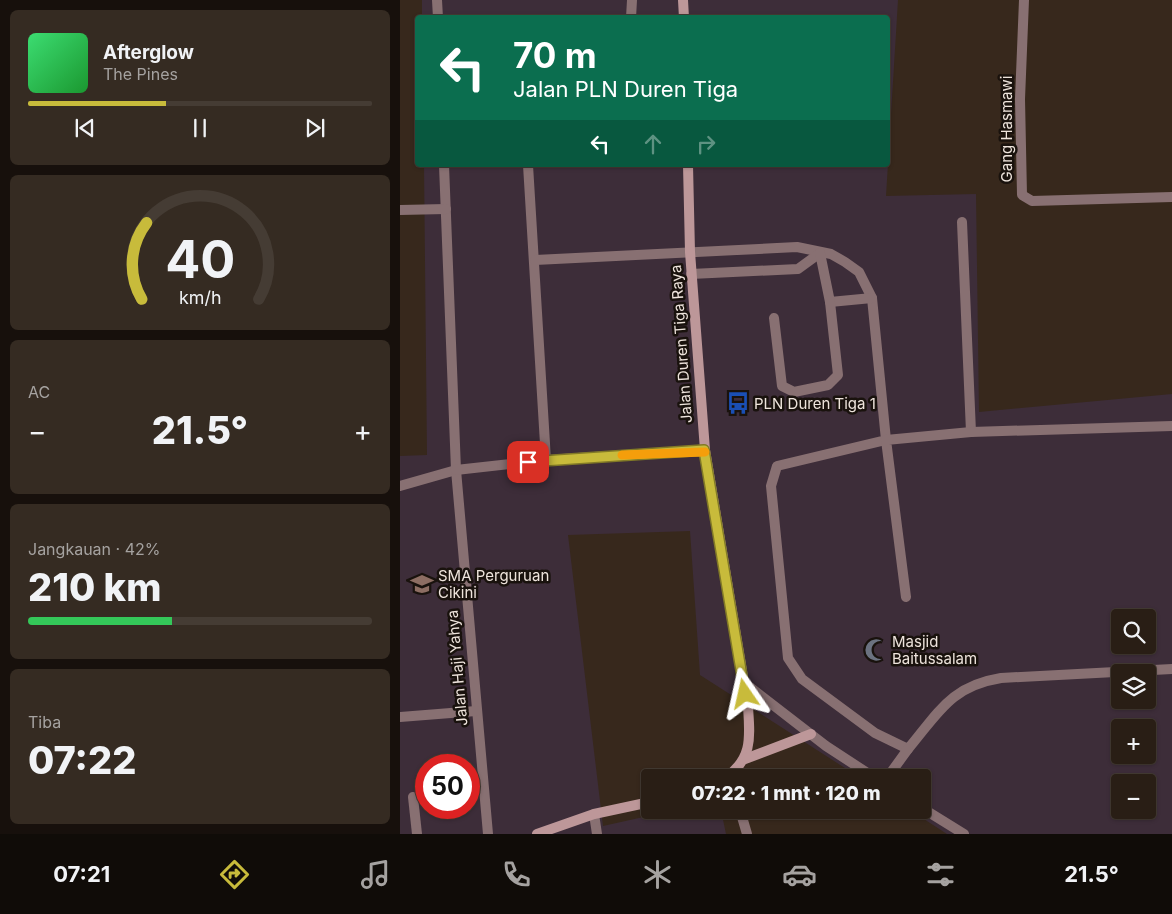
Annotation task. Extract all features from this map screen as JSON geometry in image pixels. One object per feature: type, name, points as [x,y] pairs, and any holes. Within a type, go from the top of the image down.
[{"type":"main road","points":[[683,0],[684,15]]},
{"type":"main road","name":"Jalan Duren Tiga Raya","points":[[688,167],[691,274],[704,450],[748,708],[750,737],[745,759]]},
{"type":"main road","points":[[735,769],[745,759],[810,734]]},
{"type":"main road","points":[[537,834],[594,814],[641,804]]},
{"type":"street","points":[[437,0],[438,15]]},
{"type":"street","points":[[631,15],[632,0]]},
{"type":"street","name":"Gang Hasmawi","points":[[1024,0],[1020,100],[1022,195],[1032,201],[1172,197]]},
{"type":"street","name":"Jalan Haji Yahya","points":[[444,167],[456,470],[488,834]]},
{"type":"street","points":[[528,167],[546,460]]},
{"type":"street","points":[[400,210],[446,209]]},
{"type":"street","points":[[962,222],[971,432]]},
{"type":"street","points":[[535,260],[797,247],[831,254],[859,272],[872,298],[886,440],[906,597]]},
{"type":"street","points":[[691,274],[798,269],[820,252]]},
{"type":"street","points":[[774,318],[782,386],[794,392],[828,385],[838,375],[830,302],[820,252]]},
{"type":"street","points":[[830,302],[872,298]]},
{"type":"street","points":[[908,749],[875,733],[802,680],[788,658],[771,486],[777,466],[798,459],[886,440],[971,432],[1172,426]]},
{"type":"street","points":[[400,486],[456,470],[546,460],[704,450]]},
{"type":"street","points":[[894,769],[951,697],[980,681],[1001,678],[1172,669]]},
{"type":"street","points":[[742,681],[810,734],[862,769]]},
{"type":"street","points":[[400,717],[476,711]]},
{"type":"street","points":[[414,797],[417,834]]},
{"type":"street","points":[[594,814],[597,834]]},
{"type":"street","points":[[931,814],[964,834]]},
{"type":"street","points":[[743,819],[747,834]]},
{"type":"shaded area","points":[[422,0],[898,0],[890,130],[890,15],[422,15]]},
{"type":"shaded area","points":[[424,167],[888,167],[886,196],[976,194],[979,412],[1172,394],[1172,834],[947,834],[924,819],[931,819],[931,769],[847,769],[700,675],[690,531],[568,535],[603,826],[641,818],[723,819],[726,834],[400,834],[400,456],[427,455]]},
{"type":"slow traffic","points":[[622,455],[704,450],[705,452]]},
{"type":"place","name":"PLN Duren Tiga 1","points":[[738,403]]},
{"type":"place","name":"SMA Perguruan Cikini","points":[[422,584]]},
{"type":"place","name":"Masjid Baitussalam","points":[[876,650]]},
{"type":"route","points":[[528,462],[704,450],[745,694]]}]
